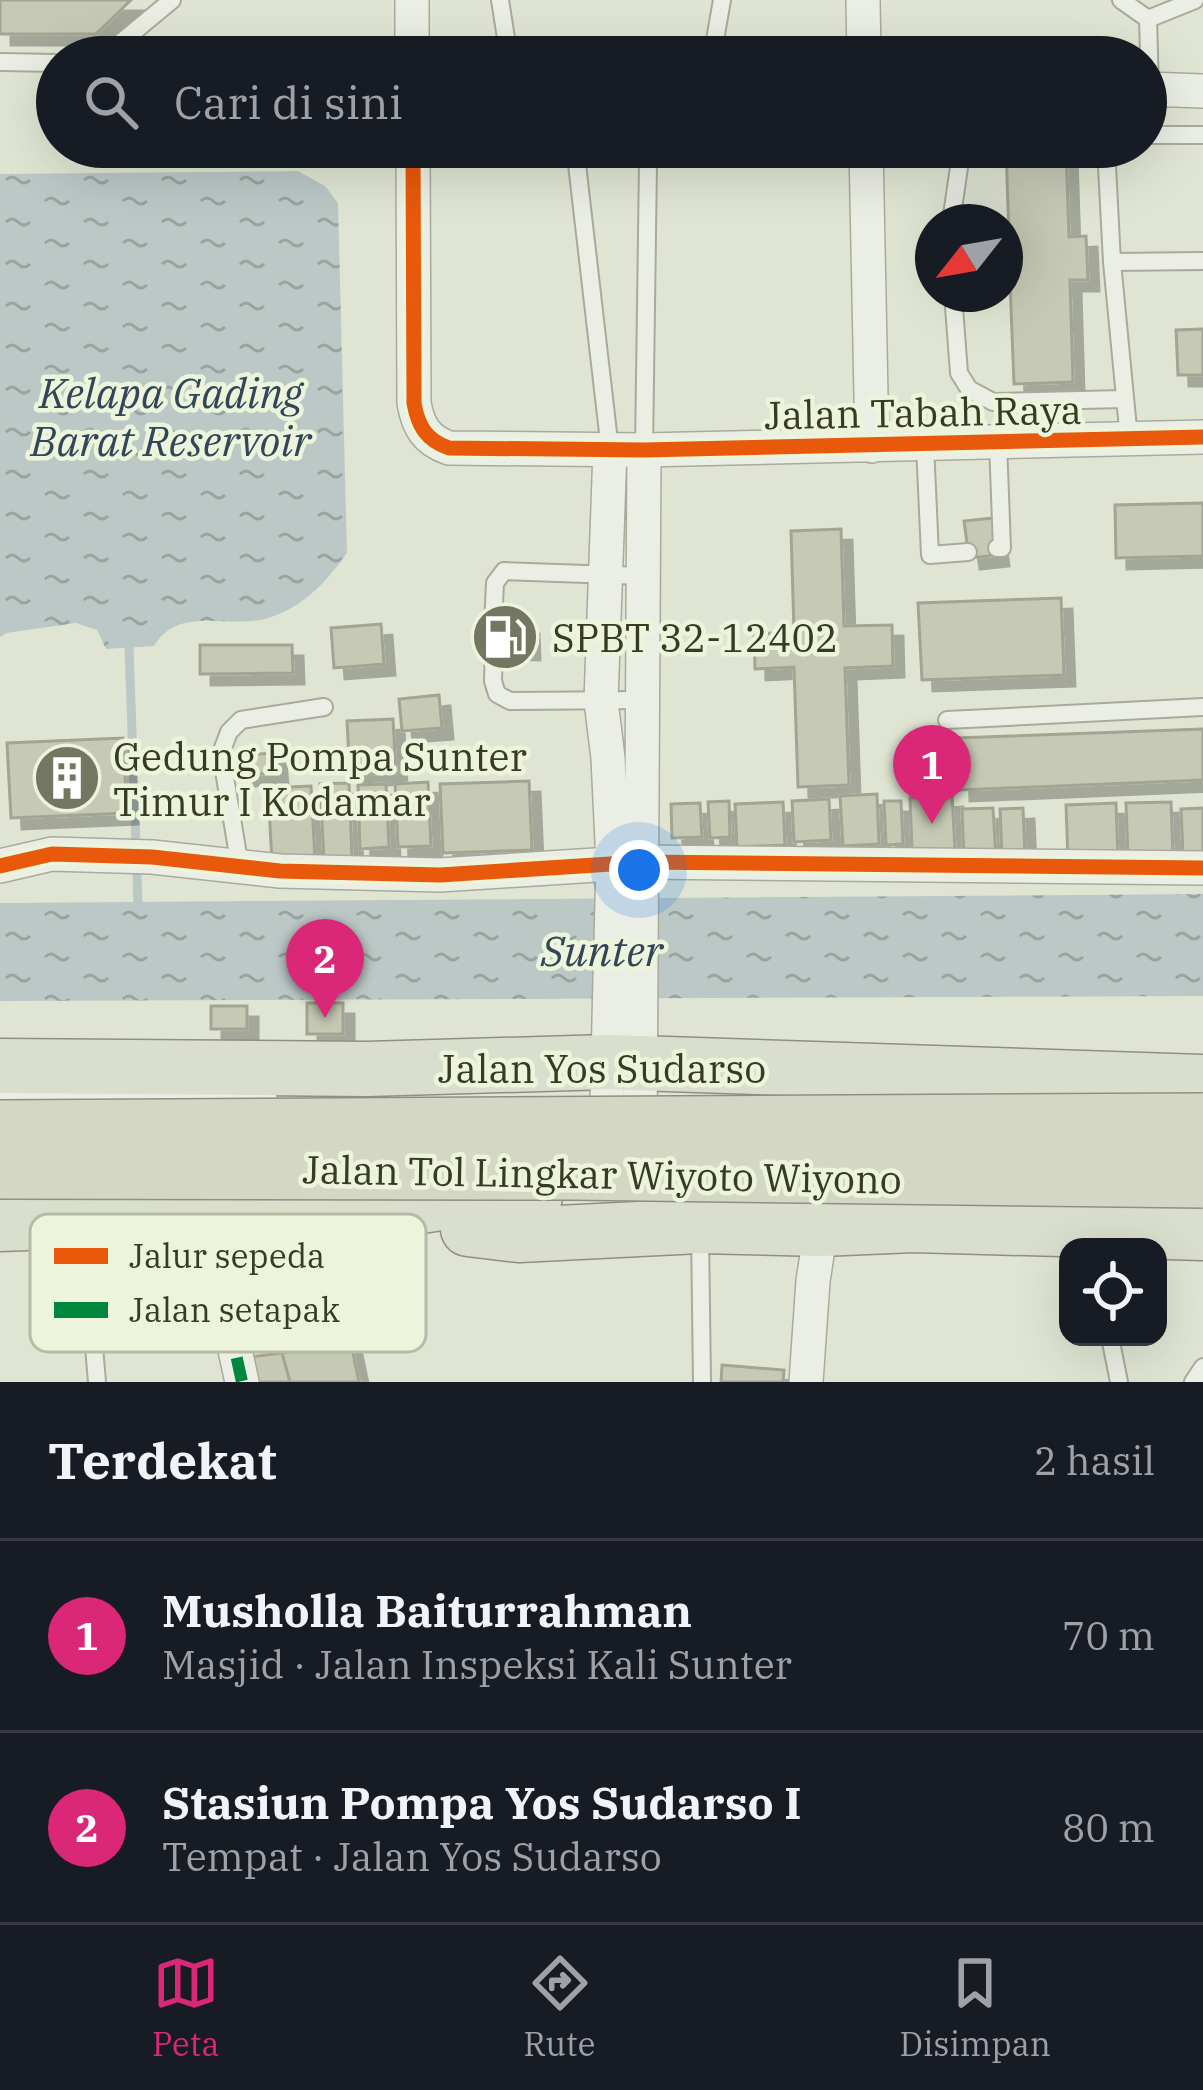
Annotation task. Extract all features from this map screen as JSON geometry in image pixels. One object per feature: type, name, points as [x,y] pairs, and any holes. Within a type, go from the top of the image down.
[{"type":"highway","name":"Jalan Yos Sudarso","points":[[0,1066],[624,1068],[1203,1082]]},
{"type":"highway","points":[[367,1069],[391,1100],[399,1126],[399,1154],[382,1210]]},
{"type":"highway","name":"Jalan Tol Lingkar Wiyoto Wiyono","points":[[0,1129],[1203,1122]]},
{"type":"highway","name":"Jalan Tol Lingkar Wiyoto Wiyono","points":[[0,1170],[571,1171],[1203,1184]]},
{"type":"highway","points":[[281,1214],[382,1210],[623,1177],[789,1218],[1097,1238],[1203,1234]]},
{"type":"highway","points":[[1029,1178],[1058,1194],[1112,1206],[1203,1209]]},
{"type":"highway","points":[[426,1220],[519,1235],[699,1226],[1203,1184]]},
{"type":"highway","points":[[382,1210],[400,1214]]},
{"type":"highway","points":[[0,1224],[30,1224]]},
{"type":"street","points":[[412,0],[412,36]]},
{"type":"street","points":[[863,0],[864,36]]},
{"type":"street","points":[[1167,90],[1203,91]]},
{"type":"street","name":"Jalan Tabah Raya","points":[[412,168],[414,403],[424,433],[449,448],[609,458],[872,446],[926,458],[1203,437]]},
{"type":"street","points":[[866,168],[872,446]]},
{"type":"street","points":[[623,1177],[627,874],[643,700],[644,456]]},
{"type":"street","points":[[609,458],[601,701],[627,874]]},
{"type":"street","points":[[0,866],[52,854],[141,856],[240,868],[440,875],[1203,868]]},
{"type":"street","points":[[789,1218],[813,1282],[806,1382]]},
{"type":"street","points":[[235,1352],[242,1382]]},
{"type":"lane","points":[[129,36],[172,0]]},
{"type":"lane","points":[[500,0],[506,36]]},
{"type":"lane","points":[[716,36],[722,0]]},
{"type":"lane","points":[[1121,0],[1148,19]]},
{"type":"lane","points":[[1148,19],[1195,0]]},
{"type":"lane","points":[[1148,19],[1148,36]]},
{"type":"lane","points":[[0,62],[36,63]]},
{"type":"lane","points":[[1167,135],[1203,135]]},
{"type":"lane","points":[[576,168],[609,458]]},
{"type":"lane","points":[[644,456],[647,168]]},
{"type":"lane","points":[[954,204],[959,168]]},
{"type":"lane","points":[[1107,168],[1129,440]]},
{"type":"lane","points":[[1112,262],[1203,261]]},
{"type":"lane","points":[[954,312],[959,373],[969,389],[992,402],[1124,399]]},
{"type":"lane","points":[[997,548],[1001,548],[998,456]]},
{"type":"lane","points":[[926,458],[929,555],[968,552]]},
{"type":"lane","points":[[493,625],[495,583],[504,571],[644,576]]},
{"type":"lane","points":[[494,648],[493,681],[497,694],[510,701],[643,700]]},
{"type":"lane","points":[[240,868],[221,753],[229,733],[241,720],[324,707]]},
{"type":"lane","points":[[947,720],[1203,707]]},
{"type":"lane","points":[[0,1094],[280,1100]]},
{"type":"lane","points":[[1067,1104],[1203,1106]]},
{"type":"lane","points":[[117,1151],[399,1154],[623,1177],[1203,1162]]},
{"type":"lane","points":[[699,1226],[703,1382]]},
{"type":"lane","points":[[1112,1346],[1119,1382]]},
{"type":"lane","points":[[94,1352],[97,1382]]},
{"type":"lane","points":[[1193,1382],[1203,1367]]},
{"type":"water","name":"Kelapa Gading Barat Reservoir","points":[[298,171],[325,186],[338,203],[347,553],[313,592],[281,613],[253,621],[191,622],[164,633],[154,646],[106,649],[97,630],[76,623],[0,637],[0,174]]},
{"type":"water","name":"Sunter","points":[[1203,894],[1203,996],[0,1001],[0,903]]},
{"type":"building","points":[[0,0],[131,0],[96,34],[0,34]]},
{"type":"building","points":[[1007,168],[1067,168],[1069,237],[1086,236],[1088,280],[1070,280],[1073,382],[1014,384],[1011,312],[1023,312],[1023,204],[1008,204]]},
{"type":"building","points":[[1203,329],[1203,375],[1178,375],[1176,330]]},
{"type":"building","points":[[1203,503],[1203,556],[1116,558],[1115,505]]},
{"type":"building","points":[[993,518],[998,555],[969,558],[964,521]]},
{"type":"building","points":[[841,529],[844,626],[892,625],[893,666],[845,668],[849,785],[798,787],[794,667],[755,669],[754,634],[794,632],[791,531]]},
{"type":"building","points":[[1061,598],[1064,675],[922,680],[918,603]]},
{"type":"building","name":"SPBT 32-12402","points":[[528,623],[529,649],[482,648],[481,626]]},
{"type":"building","points":[[381,624],[384,664],[334,668],[331,628]]},
{"type":"building","points":[[200,645],[292,645],[293,673],[200,674]]},
{"type":"building","points":[[439,695],[442,728],[402,731],[399,699]]},
{"type":"building","points":[[393,719],[396,773],[350,775],[347,721]]},
{"type":"building","points":[[1203,729],[1203,780],[959,790],[957,738]]},
{"type":"building","name":"Gedung Pompa Sunter Timur I Kodamar","points":[[123,738],[127,813],[11,818],[7,743]]},
{"type":"building","points":[[275,753],[277,773],[243,775],[242,755]]},
{"type":"building","points":[[529,781],[532,850],[443,853],[440,784]]},
{"type":"building","points":[[428,782],[431,846],[398,847],[395,784]]},
{"type":"building","points":[[349,783],[352,858],[324,859],[320,784]]},
{"type":"building","points":[[386,784],[389,847],[360,849],[358,785]]},
{"type":"building","points":[[311,786],[315,860],[272,862],[268,788]]},
{"type":"building","points":[[877,794],[879,844],[843,846],[840,796]]},
{"type":"building","points":[[952,796],[955,849],[912,851],[910,798]]},
{"type":"building","points":[[829,799],[831,840],[794,842],[792,801]]},
{"type":"building","points":[[729,801],[730,837],[710,838],[708,802]]},
{"type":"building","points":[[884,801],[901,801],[903,844],[886,845]]},
{"type":"building","points":[[783,802],[785,845],[737,847],[735,804]]},
{"type":"building","points":[[1171,802],[1173,855],[1128,857],[1126,803]]},
{"type":"building","points":[[700,803],[702,837],[672,838],[671,804]]},
{"type":"building","points":[[1116,803],[1118,858],[1068,860],[1066,805]]},
{"type":"building","points":[[993,808],[996,859],[964,860],[962,809]]},
{"type":"building","points":[[1023,808],[1025,856],[1002,857],[1000,809]]},
{"type":"building","points":[[1203,808],[1203,853],[1183,854],[1181,809]]},
{"type":"building","points":[[307,1003],[343,1003],[343,1034],[307,1034]]},
{"type":"building","points":[[211,1006],[247,1006],[247,1029],[211,1029]]},
{"type":"building","points":[[353,1352],[359,1382],[290,1382],[282,1353]]},
{"type":"building","points":[[282,1353],[290,1382],[249,1382],[242,1358]]},
{"type":"building","points":[[722,1365],[784,1370],[783,1382],[721,1382]]},
{"type":"waterway","points":[[129,647],[138,903]]},
{"type":"marked path","points":[[235,1352],[242,1382]]},
{"type":"cycle path","points":[[413,168],[414,403],[424,431],[449,448],[644,450],[1203,437]]},
{"type":"cycle path","points":[[0,866],[52,854],[152,857],[280,871],[440,875],[642,862],[1203,868]]},
{"type":"place","name":"SPBT 32-12402","points":[[505,637]]},
{"type":"place","name":"Gedung Pompa Sunter Timur I Kodamar","points":[[67,778]]},
{"type":"place","name":"Musholla Baiturrahman","points":[[932,824]]},
{"type":"place","name":"Stasiun Pompa Yos Sudarso I","points":[[325,1018]]}]
